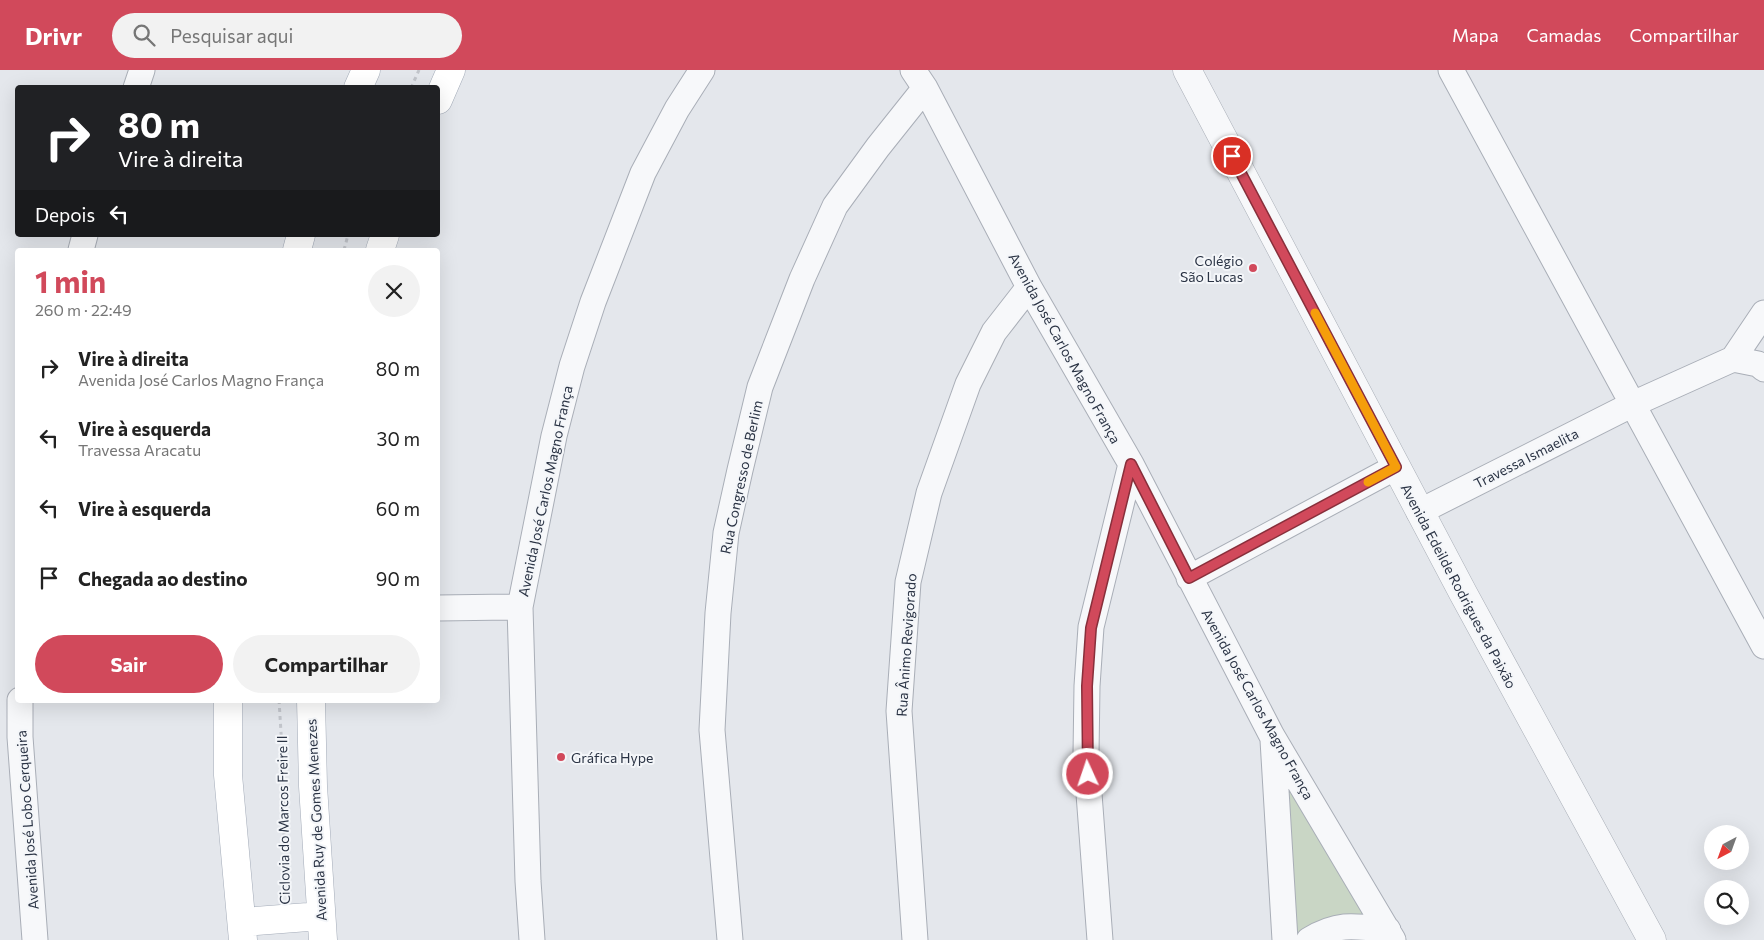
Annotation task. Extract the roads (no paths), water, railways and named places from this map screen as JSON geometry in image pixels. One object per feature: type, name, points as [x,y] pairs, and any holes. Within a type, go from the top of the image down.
[{"type":"main road","points":[[359,85],[366,70]]},
{"type":"main road","points":[[440,95],[451,70]]},
{"type":"main road","points":[[228,703],[228,775],[242,931],[284,917],[322,928]]},
{"type":"main road","name":"Avenida Ruy de Gomes Menezes","points":[[310,703],[322,928]]},
{"type":"street","points":[[137,85],[142,70]]},
{"type":"street","name":"Avenida José Carlos Magno França","points":[[532,940],[528,880],[520,607],[554,436],[572,366],[593,302],[644,173],[677,109],[702,70]]},
{"type":"street","name":"Avenida Edeilde Rodrigues da Paixão","points":[[1187,70],[1419,512],[1652,940]]},
{"type":"street","points":[[1452,70],[1764,646]]},
{"type":"street","name":"Avenida José Carlos Magno França","points":[[919,79],[1030,286],[1131,464],[1272,736],[1390,935]]},
{"type":"street","name":"Rua Congresso de Berlim","points":[[730,940],[712,730],[718,613],[726,533],[760,388],[802,279],[835,206],[882,140],[919,79]]},
{"type":"street","name":"Rua Ânimo Revigorado","points":[[915,940],[899,711],[908,582],[929,493],[968,384],[994,332],[1030,286]]},
{"type":"street","points":[[1764,313],[1733,359],[1758,364],[1764,369]]},
{"type":"street","name":"Travessa Ismaelita","points":[[1419,512],[1633,404],[1733,359]]},
{"type":"street","points":[[1100,940],[1086,754],[1087,686],[1091,628],[1131,464]]},
{"type":"street","points":[[1189,578],[1396,467]]},
{"type":"street","points":[[440,608],[520,607]]},
{"type":"street","name":"Avenida José Lobo Cerqueira","points":[[20,703],[20,737],[35,940]]},
{"type":"street","points":[[1272,736],[1285,940]]},
{"type":"street","points":[[1309,940],[1327,930],[1350,926],[1390,935]]},
{"type":"place","name":"Colégio São Lucas","points":[[1253,268]]},
{"type":"place","name":"Gráfica Hype","points":[[561,757]]}]
